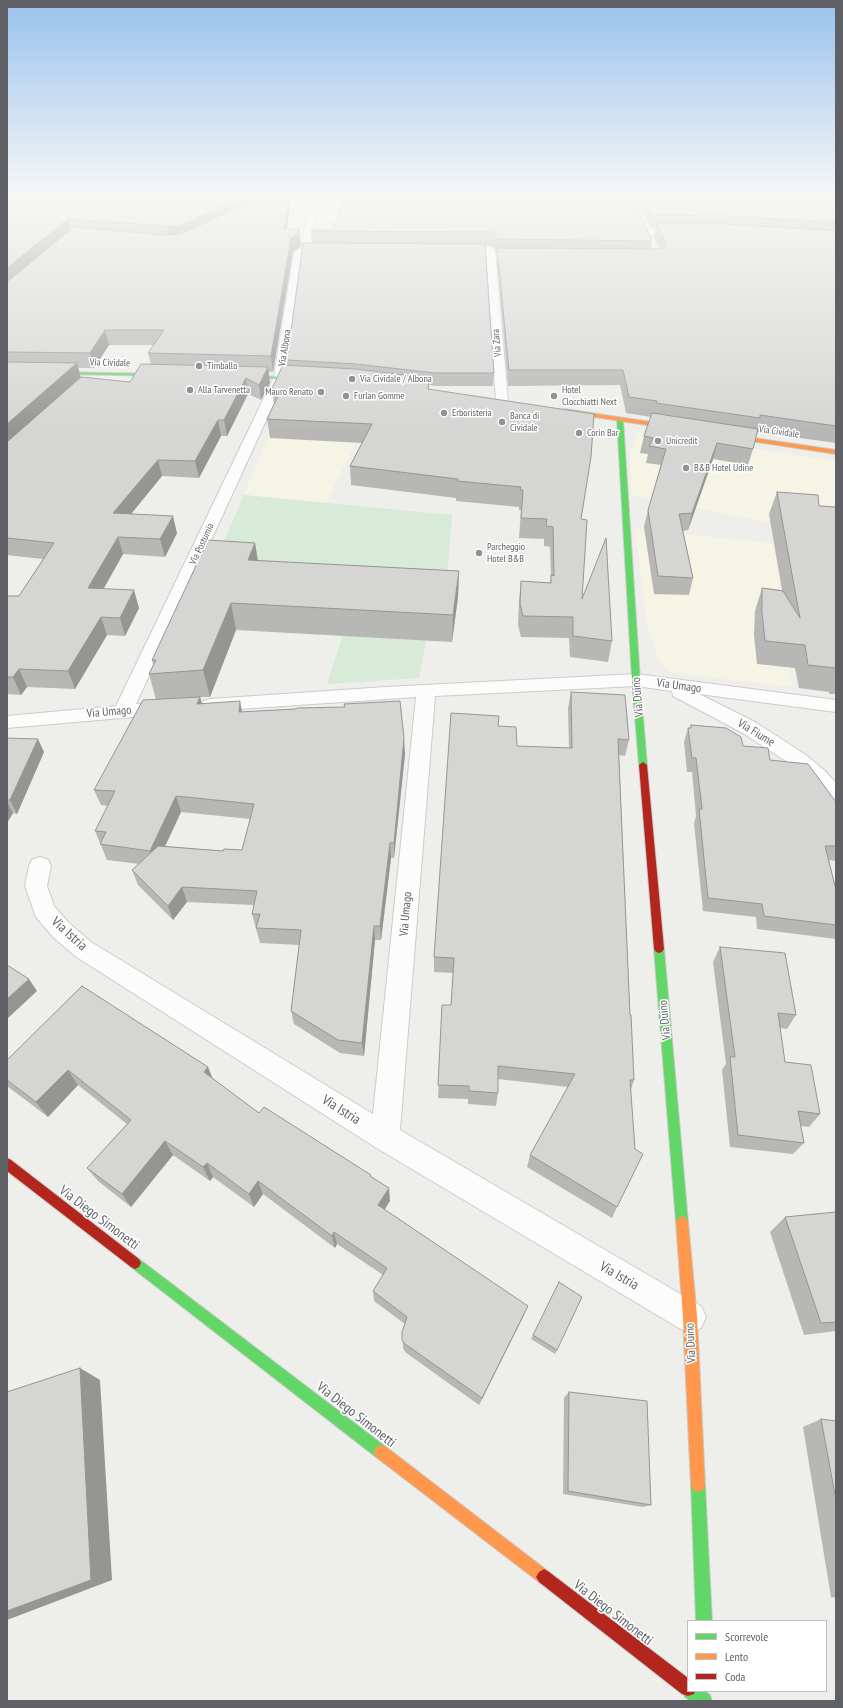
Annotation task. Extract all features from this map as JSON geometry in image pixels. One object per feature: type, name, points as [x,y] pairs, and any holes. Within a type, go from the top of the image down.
[{"type":"main road","name":"Via Cividale","points":[[7,372],[176,375]]},
{"type":"main road","name":"Via Cividale","points":[[7,376],[51,377],[75,374]]},
{"type":"main road","points":[[232,376],[315,379]]},
{"type":"main road","points":[[556,410],[690,430]]},
{"type":"main road","name":"Via Duino","points":[[620,420],[636,680],[690,1317],[704,1620]]},
{"type":"main road","name":"Via Cividale","points":[[720,435],[836,452]]},
{"type":"main road","name":"Via Diego Simonetti","points":[[7,1164],[687,1687]]},
{"type":"main road","points":[[692,1692],[704,1701]]},
{"type":"street","name":"Via Albona","points":[[280,377],[296,273]]},
{"type":"street","name":"Via Zara","points":[[495,273],[502,401]]},
{"type":"street","points":[[83,387],[96,374]]},
{"type":"street","name":"Via Postumia","points":[[124,710],[280,377]]},
{"type":"street","name":"Via Umago","points":[[7,722],[124,710],[426,691],[636,680],[836,706]]},
{"type":"street","name":"Via Fiume","points":[[662,684],[709,705],[787,751],[818,776],[829,789],[836,801]]},
{"type":"street","name":"Via Umago","points":[[385,1137],[426,691]]},
{"type":"street","name":"Via Istria","points":[[40,866],[36,886],[44,910],[61,930],[83,949],[385,1137],[690,1317]]},
{"type":"shaded area","points":[[271,429],[356,442],[326,503],[244,495]]},
{"type":"shaded area","points":[[638,432],[836,461],[836,525],[771,523],[631,495],[630,452]]},
{"type":"shaded area","points":[[635,529],[836,550],[784,623],[792,687],[673,673],[664,668],[658,658],[647,626]]},
{"type":"green space","points":[[244,495],[452,515],[447,579],[213,566]]},
{"type":"green space","points":[[343,635],[426,640],[419,678],[327,684]]},
{"type":"building","points":[[18,273],[285,273],[271,356],[148,353],[164,330],[105,330],[90,353],[7,352],[7,282]]},
{"type":"building","points":[[299,273],[487,273],[494,373],[435,373],[356,364],[287,360]]},
{"type":"building","points":[[499,273],[836,273],[836,426],[760,415],[760,418],[656,403],[657,401],[629,397],[623,370],[509,370]]},
{"type":"building","points":[[7,362],[77,363],[7,424]]},
{"type":"building","points":[[141,364],[268,367],[259,385],[246,378],[224,420],[218,420],[195,461],[158,460],[113,513],[173,516],[160,539],[118,537],[88,588],[134,590],[120,618],[101,617],[68,671],[19,669],[13,677],[7,677],[7,596],[19,596],[54,543],[7,538],[7,442],[81,377],[130,382]]},
{"type":"building","points":[[283,365],[356,369],[429,378],[428,389],[594,414],[591,457],[581,519],[587,520],[582,599],[606,538],[612,641],[573,636],[573,617],[523,616],[520,604],[521,581],[551,583],[551,575],[554,576],[553,527],[546,526],[547,519],[521,518],[523,490],[520,490],[521,487],[457,481],[458,479],[350,466],[372,424],[267,419],[280,392],[272,388]]},
{"type":"building","points":[[652,413],[758,429],[753,449],[717,443],[692,513],[679,514],[693,578],[658,576],[648,510],[666,449],[649,446],[653,438],[644,436]]},
{"type":"building","points":[[777,492],[818,495],[819,506],[836,507],[836,668],[808,665],[805,645],[765,641],[762,612],[762,588],[783,591],[800,618]]},
{"type":"building","points":[[208,540],[255,543],[248,560],[459,571],[453,615],[231,603],[203,670],[149,674],[156,660],[152,660]]},
{"type":"building","points":[[571,692],[625,695],[629,740],[618,739],[634,1080],[630,1080],[635,1149],[643,1154],[617,1207],[530,1155],[575,1074],[498,1066],[498,1093],[469,1091],[469,1086],[438,1085],[442,1005],[451,1005],[454,958],[434,957],[451,713],[499,716],[498,726],[516,727],[517,746],[572,748]]},
{"type":"building","points":[[200,697],[197,704],[240,701],[239,712],[297,708],[345,707],[344,704],[400,701],[404,738],[394,843],[390,843],[380,926],[374,926],[362,1043],[338,1040],[291,1011],[301,930],[256,928],[260,914],[252,914],[257,891],[182,887],[168,906],[132,870],[158,846],[223,851],[224,849],[242,850],[254,804],[176,796],[150,851],[100,844],[106,832],[95,831],[115,791],[94,790],[143,700]]},
{"type":"building","points":[[691,725],[726,728],[741,737],[743,746],[768,748],[770,760],[808,764],[836,802],[836,846],[825,846],[836,890],[836,925],[764,916],[762,904],[708,898],[699,809],[702,809],[696,758],[692,758],[688,728],[691,728]]},
{"type":"building","points":[[7,738],[38,739],[10,800],[7,800]]},
{"type":"building","points":[[720,947],[785,953],[796,1015],[778,1013],[785,1062],[811,1065],[820,1114],[798,1111],[804,1143],[738,1135],[730,1057],[735,1057]]},
{"type":"building","points":[[7,965],[29,979],[7,999]]},
{"type":"building","points":[[82,986],[208,1067],[204,1072],[259,1113],[264,1107],[371,1175],[370,1176],[389,1188],[378,1205],[528,1306],[482,1398],[405,1344],[402,1340],[402,1332],[407,1317],[373,1291],[387,1268],[334,1232],[332,1236],[258,1181],[249,1194],[207,1163],[203,1167],[165,1141],[122,1194],[87,1168],[131,1120],[68,1070],[36,1102],[7,1080],[7,1060]]},
{"type":"building","points":[[836,1212],[836,1322],[821,1323],[785,1217]]},
{"type":"building","points":[[559,1282],[582,1297],[557,1350],[533,1335]]},
{"type":"building","points":[[80,1368],[91,1580],[7,1611],[7,1392]]},
{"type":"building","points":[[569,1392],[647,1401],[651,1505],[568,1491]]},
{"type":"building","points":[[821,1419],[836,1421],[836,1500]]},
{"type":"traffic: fast","points":[[7,372],[164,375]]},
{"type":"traffic: fast","points":[[238,376],[306,379]]},
{"type":"traffic: fast","points":[[620,420],[636,680],[643,765]]},
{"type":"traffic: fast","points":[[659,949],[682,1222]]},
{"type":"traffic: fast","points":[[135,1263],[381,1452]]},
{"type":"traffic: fast","points":[[698,1485],[704,1620]]},
{"type":"traffic: fast","points":[[692,1692],[704,1701]]},
{"type":"traffic: slow","points":[[564,411],[679,428]]},
{"type":"traffic: slow","points":[[726,436],[836,452]]},
{"type":"traffic: slow","points":[[682,1222],[690,1317],[698,1485]]},
{"type":"traffic: slow","points":[[381,1452],[544,1577]]},
{"type":"traffic: jam","points":[[643,765],[659,949]]},
{"type":"traffic: jam","points":[[7,1164],[135,1263]]},
{"type":"traffic: jam","points":[[544,1577],[687,1687]]},
{"type":"place","name":"Timballo","points":[[199,366]]},
{"type":"place","name":"Via Cividale / Albona","points":[[352,379]]},
{"type":"place","name":"Alla Tarvenetta","points":[[190,390]]},
{"type":"place","name":"Mauro Renato","points":[[321,392]]},
{"type":"place","name":"Furlan Gomme","points":[[346,396]]},
{"type":"place","name":"Hotel Clocchiatti Next","points":[[554,396]]},
{"type":"place","name":"Erboristeria","points":[[444,413]]},
{"type":"place","name":"Banca di Cividale","points":[[502,422]]},
{"type":"place","name":"Corin Bar","points":[[579,433]]},
{"type":"place","name":"Unicredit","points":[[658,441]]},
{"type":"place","name":"B&B Hotel Udine","points":[[686,468]]},
{"type":"place","name":"Parcheggio Hotel B&B","points":[[479,553]]}]
